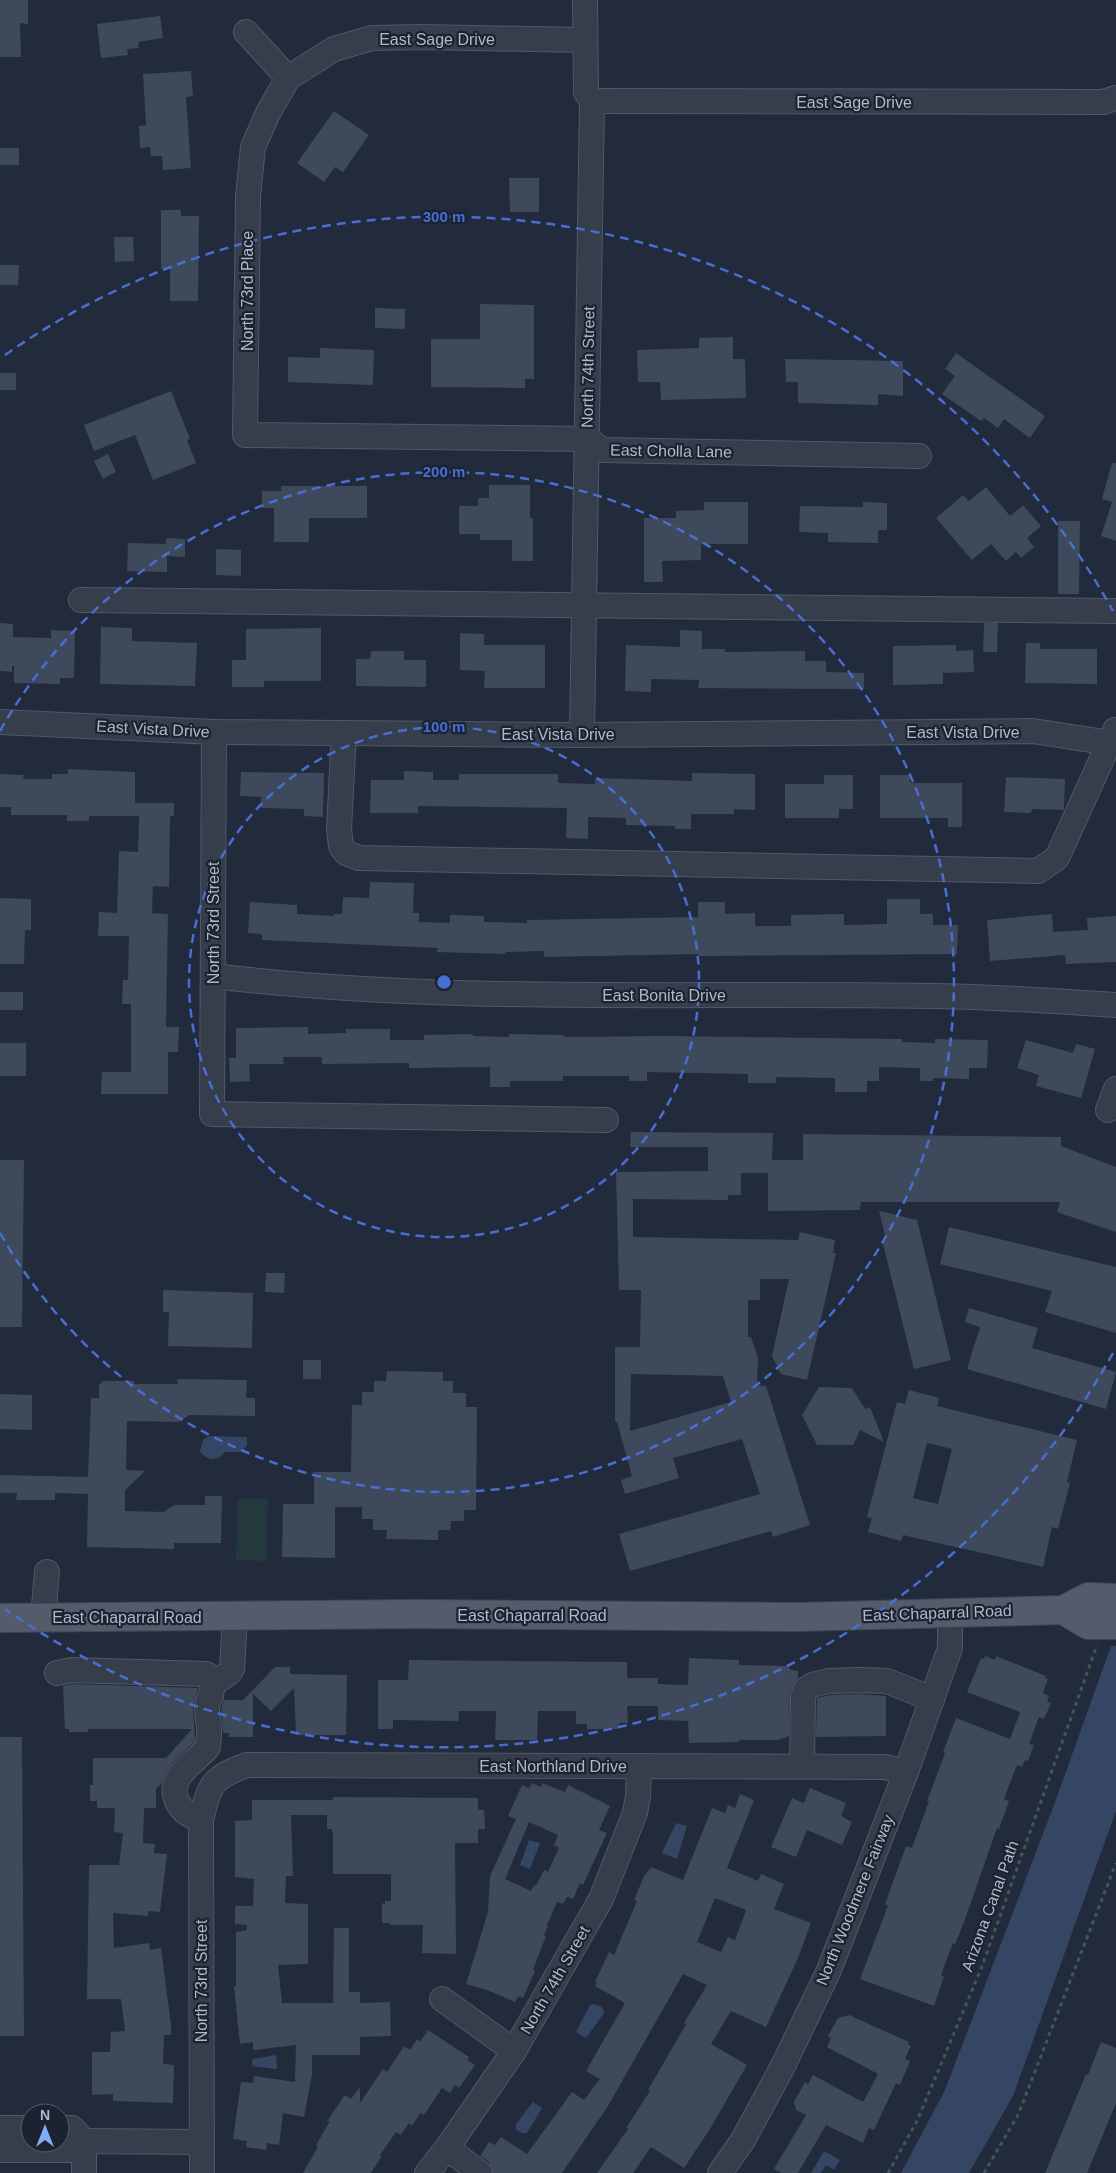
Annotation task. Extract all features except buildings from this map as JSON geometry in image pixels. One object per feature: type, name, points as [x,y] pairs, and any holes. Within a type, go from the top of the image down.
[{"type":"main road","name":"East Chaparral Road","points":[[0,1618],[416,1614],[877,1616],[950,1612],[1063,1610],[1088,1597],[1115,1598]]},
{"type":"main road","points":[[1063,1610],[1088,1625],[1106,1630]]},
{"type":"street","name":"North 74th Street","points":[[582,735],[592,101],[586,92],[585,0]]},
{"type":"street","points":[[246,32],[288,78]]},
{"type":"street","name":"East Sage Drive","points":[[254,147],[268,113],[288,78],[334,49],[372,38],[584,40]]},
{"type":"street","name":"East Sage Drive","points":[[592,101],[1102,102],[1116,98]]},
{"type":"street","name":"North 73rd Place","points":[[245,435],[248,196],[254,147]]},
{"type":"street","name":"East Cholla Lane","points":[[245,435],[587,439],[602,450],[919,456]]},
{"type":"street","points":[[81,600],[1116,611]]},
{"type":"street","name":"East Vista Drive","points":[[0,722],[214,732],[582,735],[1033,732],[1114,738]]},
{"type":"street","name":"North 73rd Street","points":[[214,732],[212,1114],[606,1120]]},
{"type":"street","points":[[344,733],[340,838],[341,846],[346,853],[359,858],[1028,871],[1038,871],[1056,858],[1114,738]]},
{"type":"street","name":"East Bonita Drive","points":[[213,976],[288,985],[462,994],[976,997],[1116,1005]]},
{"type":"street","points":[[43,1618],[47,1572]]},
{"type":"street","name":"North Woodmere Fairway","points":[[720,2173],[743,2140],[784,2066],[829,1970],[906,1772],[950,1648],[950,1612]]},
{"type":"street","points":[[213,1689],[232,1669],[235,1617]]},
{"type":"street","points":[[57,1673],[72,1670],[206,1674],[213,1689],[214,1707],[213,1720],[209,1725],[208,1747],[183,1770],[174,1784],[175,1798],[180,1808],[190,1816],[201,1820]]},
{"type":"street","points":[[802,1766],[803,1698],[805,1690],[812,1685],[828,1681],[887,1681],[932,1699]]},
{"type":"street","name":"East Northland Drive","points":[[208,1790],[224,1773],[247,1764],[885,1767],[906,1772]]},
{"type":"street","name":"North 74th Street","points":[[427,2173],[447,2148],[514,2051],[601,1899],[634,1813],[638,1796],[638,1766]]},
{"type":"street","name":"North 73rd Street","points":[[202,2173],[201,1820],[208,1790]]},
{"type":"street","points":[[442,2000],[514,2051]]},
{"type":"street","points":[[0,2128],[20,2128]]},
{"type":"street","points":[[70,2128],[84,2140],[84,2173]]},
{"type":"street","points":[[0,2150],[71,2150],[84,2140],[202,2142]]},
{"type":"street","points":[[447,2148],[480,2173]]},
{"type":"path","name":"Arizona Canal Path","points":[[888,2173],[917,2121],[981,1969],[1106,1630]]},
{"type":"path","points":[[984,2173],[1018,2114],[1116,1863]]},
{"type":"green space","points":[[238,1499],[268,1499],[266,1561],[236,1560]]},
{"type":"water","points":[[209,1436],[247,1437],[247,1445],[241,1452],[225,1452],[219,1457],[212,1459],[206,1457],[200,1451],[203,1440]]},
{"type":"water","points":[[1111,1646],[1116,1646],[1116,1811],[1013,2096],[969,2173],[901,2173],[945,2090],[1054,1805]]},
{"type":"water","points":[[676,1823],[687,1826],[677,1859],[662,1853]]},
{"type":"water","points":[[529,1840],[540,1843],[530,1869],[520,1865]]},
{"type":"water","points":[[594,2004],[602,2007],[604,2013],[586,2038],[576,2032],[590,2005]]},
{"type":"water","points":[[276,2055],[277,2069],[252,2066],[253,2059]]},
{"type":"water","points":[[533,2102],[542,2108],[527,2133],[522,2133],[516,2130],[516,2124]]},
{"type":"water","points":[[824,2151],[840,2160],[834,2170],[826,2165],[821,2173],[811,2173]]}]
